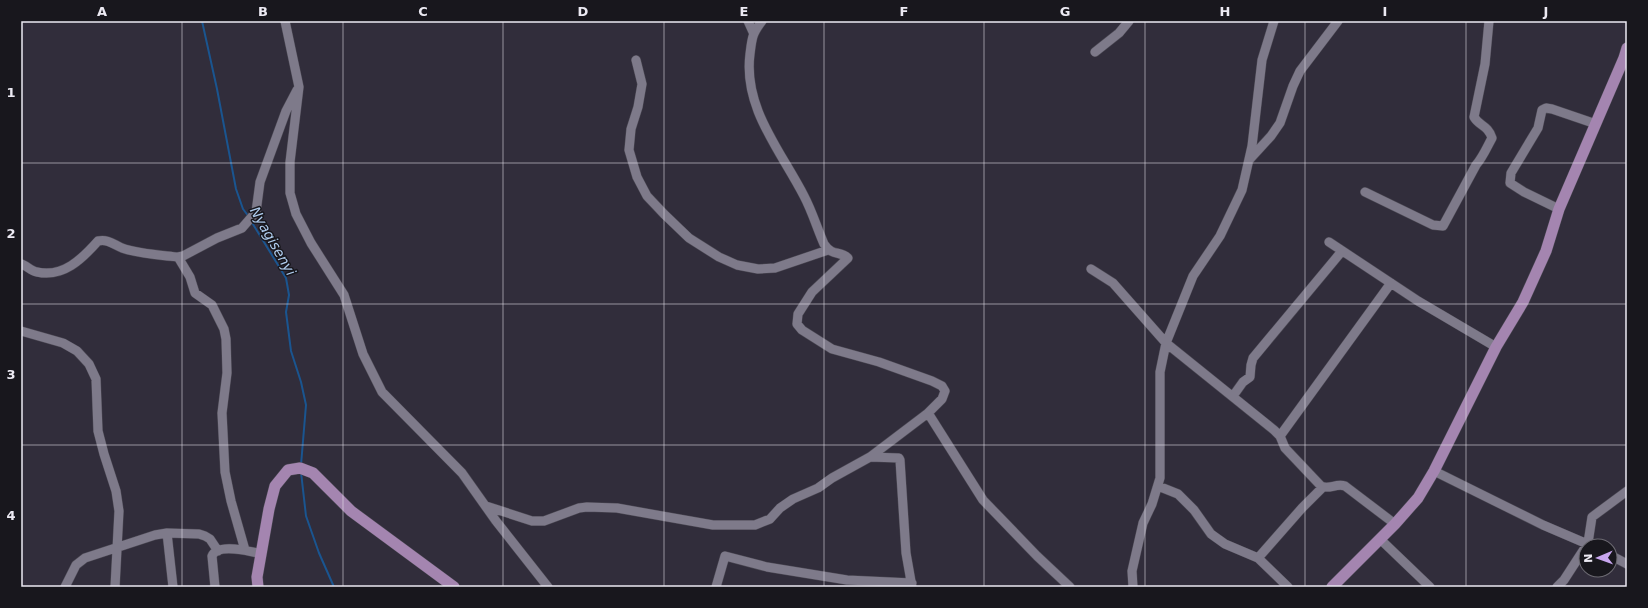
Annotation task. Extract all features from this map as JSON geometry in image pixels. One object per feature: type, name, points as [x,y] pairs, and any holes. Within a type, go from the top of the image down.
[{"type":"main road","points":[[1332,587],[1381,540],[1418,498],[1434,471],[1496,347],[1523,302],[1546,250],[1559,209],[1627,48]]},
{"type":"main road","points":[[258,587],[257,577],[275,486],[288,470],[300,468],[313,473],[351,511],[454,587]]},
{"type":"street","points":[[285,21],[299,87],[290,162],[290,193],[296,214],[311,243],[344,294],[363,354],[382,392],[462,473],[496,521],[548,587]]},
{"type":"street","points":[[748,21],[753,32]]},
{"type":"street","points":[[762,21],[753,32],[748,70],[751,93],[756,109],[805,197],[824,244],[828,250]]},
{"type":"street","points":[[1095,52],[1119,33],[1129,21]]},
{"type":"street","points":[[1133,587],[1132,571],[1143,523],[1152,504],[1160,478],[1160,372],[1166,343],[1192,276],[1211,250],[1242,190],[1252,146],[1262,60],[1274,21]]},
{"type":"street","points":[[1248,161],[1271,136],[1280,123],[1300,71],[1338,21]]},
{"type":"street","points":[[1365,192],[1433,225],[1443,226],[1476,165],[1483,158],[1485,150],[1492,138],[1490,130],[1476,121],[1474,117],[1485,64],[1489,21]]},
{"type":"street","points":[[486,506],[532,520],[544,521],[579,508],[587,507],[617,508],[713,525],[755,525],[770,519],[780,508],[793,499],[818,488],[832,478],[870,457],[928,413],[942,399],[945,391],[942,386],[932,380],[880,362],[832,349],[802,330],[797,324],[798,314],[812,292],[848,258],[845,255],[828,250],[775,268],[758,269],[736,265],[719,257],[689,238],[647,196],[637,177],[629,150],[631,129],[638,107],[642,84],[636,60]]},
{"type":"street","points":[[21,264],[35,272],[52,274],[82,259],[98,241],[106,240],[128,250],[178,257],[193,252],[217,238],[242,228],[256,212],[260,182],[286,111],[299,87]]},
{"type":"street","points":[[1559,209],[1524,192],[1510,183],[1510,174],[1538,128],[1542,110],[1546,108],[1552,109],[1596,124]]},
{"type":"street","points":[[1329,242],[1391,283],[1496,347]]},
{"type":"street","points":[[1233,396],[1243,382],[1250,377],[1250,365],[1253,358],[1342,251]]},
{"type":"street","points":[[178,257],[190,277],[195,293],[212,306],[218,314],[225,334],[228,373],[222,414],[225,472],[245,550]]},
{"type":"street","points":[[1091,269],[1113,283],[1166,343],[1233,396],[1280,436],[1285,448],[1323,488]]},
{"type":"street","points":[[1280,436],[1391,283]]},
{"type":"street","points":[[21,331],[63,343],[77,350],[89,364],[96,379],[98,431],[116,491],[119,511],[115,587]]},
{"type":"street","points":[[928,413],[983,500],[1070,587]]},
{"type":"street","points":[[716,587],[724,556],[767,567],[847,580],[912,585],[906,553],[900,460],[899,458],[870,457]]},
{"type":"street","points":[[1434,471],[1543,525],[1578,540]]},
{"type":"street","points":[[1258,558],[1302,508],[1323,488],[1339,484],[1345,486],[1395,524]]},
{"type":"street","points":[[1158,486],[1178,494],[1194,510],[1211,534],[1225,544],[1258,558],[1288,587]]},
{"type":"street","points":[[1590,538],[1592,517],[1627,491]]},
{"type":"street","points":[[65,587],[76,565],[81,561],[96,554],[155,535],[168,533],[199,534],[210,539],[218,550]]},
{"type":"street","points":[[168,533],[172,587]]},
{"type":"street","points":[[1381,540],[1430,587]]},
{"type":"street","points":[[215,587],[212,556],[218,550],[245,550],[261,554]]},
{"type":"street","points":[[1618,559],[1627,564]]},
{"type":"street","points":[[1557,587],[1578,561]]},
{"type":"waterway","name":"Nyagisenyi","points":[[202,21],[217,89],[236,189],[243,209],[249,217]]},
{"type":"waterway","name":"Nyagisenyi","points":[[251,221],[286,278],[289,295],[286,312],[291,351],[301,382],[306,405],[301,465]]},
{"type":"waterway","name":"Nyagisenyi","points":[[301,472],[306,516],[319,553],[334,587]]}]
